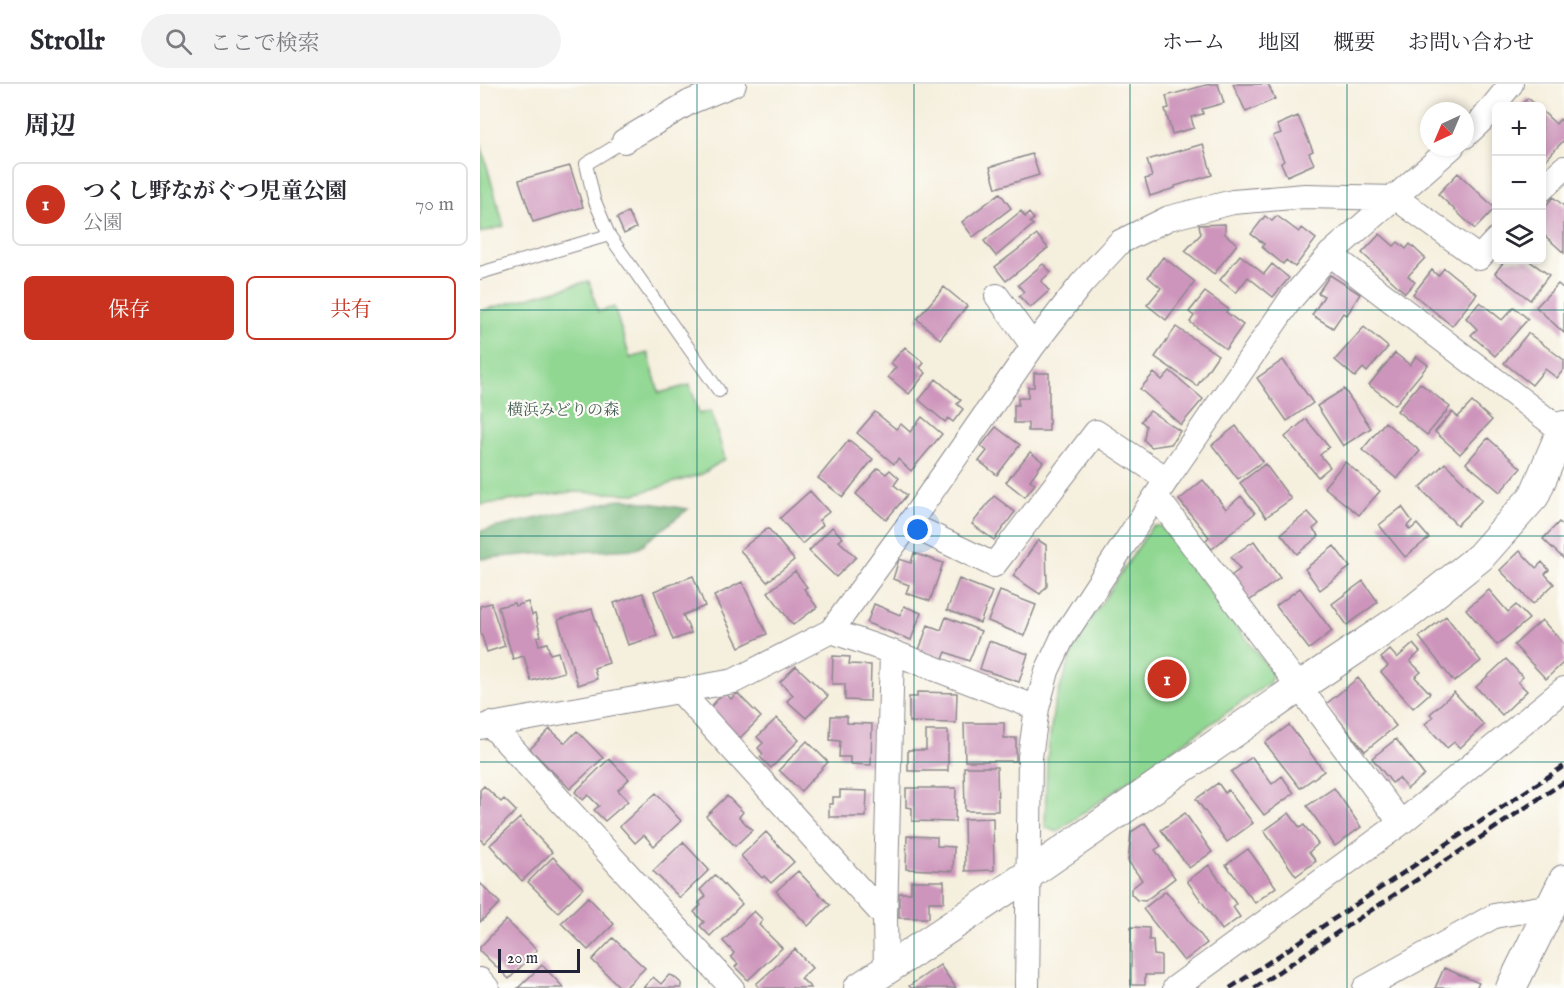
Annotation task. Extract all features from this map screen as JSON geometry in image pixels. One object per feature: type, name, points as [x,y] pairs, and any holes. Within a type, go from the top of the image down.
[{"type":"street","points":[[624,141],[690,102],[734,84]]},
{"type":"street","points":[[1474,128],[1511,84]]},
{"type":"street","points":[[1027,988],[1030,757],[1037,708],[1047,671],[1062,639],[1291,298],[1330,254],[1442,156]]},
{"type":"street","points":[[1546,185],[1564,168]]},
{"type":"street","points":[[485,725],[734,681],[831,630],[909,524],[1033,346],[1082,283],[1120,242],[1169,218],[1233,202],[1305,196],[1396,198],[1479,258],[1492,244]]},
{"type":"street","points":[[859,988],[1411,612],[1480,557],[1534,496],[1563,429],[1330,254]]},
{"type":"street","points":[[997,296],[1033,346]]},
{"type":"street","points":[[909,524],[994,566],[1096,432],[1162,488],[1299,687],[1401,823]]},
{"type":"street","points":[[831,630],[1037,708]]},
{"type":"street","points":[[886,970],[885,917],[892,652]]},
{"type":"street","points":[[1175,988],[1401,823],[1564,689]]},
{"type":"street","points":[[679,690],[885,917]]},
{"type":"street","points":[[485,725],[732,988]]},
{"type":"street","points":[[1511,988],[1564,880]]},
{"type":"street","points":[[1365,988],[1494,916],[1551,906]]},
{"type":"street","points":[[480,980],[487,988]]},
{"type":"lane","points":[[624,141],[586,164],[594,199],[609,235],[719,391]]},
{"type":"lane","points":[[480,273],[609,235]]},
{"type":"green space","points":[[480,142],[504,226],[480,233]]},
{"type":"green space","name":"横浜みどりの森","points":[[589,281],[598,312],[614,307],[630,358],[648,353],[659,393],[690,385],[699,414],[711,411],[725,459],[702,474],[636,494],[571,492],[480,505],[480,311]]},
{"type":"green space","points":[[623,499],[688,509],[637,549],[480,559],[480,531]]},
{"type":"green space","points":[[1152,526],[1161,526],[1273,674],[1269,683],[1056,832],[1045,827],[1047,759],[1054,706],[1076,642]]},
{"type":"building","points":[[1218,84],[1224,103],[1202,109],[1203,114],[1191,117],[1194,128],[1172,134],[1165,109],[1169,108],[1166,96]]},
{"type":"building","points":[[1233,84],[1268,84],[1275,99],[1246,112]]},
{"type":"building","points":[[1546,115],[1556,124],[1560,119],[1564,123],[1564,140],[1546,160]]},
{"type":"building","points":[[1298,116],[1313,151],[1309,153],[1314,164],[1287,176],[1281,163],[1284,161],[1273,136],[1281,133],[1277,125]]},
{"type":"building","points":[[1203,144],[1212,175],[1150,196],[1145,179],[1152,177],[1147,160]]},
{"type":"building","points":[[1032,154],[1039,175],[996,188],[990,167]]},
{"type":"building","points":[[570,166],[583,207],[533,222],[519,180]]},
{"type":"building","points":[[1458,173],[1492,205],[1492,211],[1475,229],[1438,194]]},
{"type":"building","points":[[1000,193],[1011,208],[973,237],[962,222]]},
{"type":"building","points":[[1553,197],[1564,206],[1564,253],[1546,237],[1546,205]]},
{"type":"building","points":[[1021,211],[1025,217],[1029,213],[1034,219],[1030,222],[1033,225],[996,256],[984,241]]},
{"type":"building","points":[[628,212],[636,228],[624,234],[617,218]]},
{"type":"building","points":[[1265,216],[1272,221],[1277,216],[1299,232],[1302,228],[1316,239],[1295,267],[1286,260],[1283,264],[1262,247],[1264,244],[1251,234]]},
{"type":"building","points":[[1225,224],[1225,234],[1237,244],[1214,274],[1185,251],[1201,234],[1199,225]]},
{"type":"building","points":[[1380,234],[1394,246],[1398,242],[1406,249],[1410,244],[1425,258],[1408,276],[1415,282],[1405,293],[1362,253]]},
{"type":"building","points":[[1037,235],[1048,248],[1006,281],[995,267]]},
{"type":"building","points":[[1240,255],[1264,274],[1272,264],[1289,278],[1273,297],[1248,277],[1236,293],[1220,280]]},
{"type":"building","points":[[1163,257],[1195,282],[1166,320],[1147,305],[1161,288],[1148,277]]},
{"type":"building","points":[[1043,264],[1051,272],[1041,281],[1049,291],[1030,308],[1019,296],[1024,292],[1018,285]]},
{"type":"building","points":[[1502,264],[1534,264],[1549,275],[1530,300],[1495,273]]},
{"type":"building","points":[[1444,268],[1477,294],[1452,326],[1413,294],[1432,270],[1438,276]]},
{"type":"building","points":[[1330,275],[1360,294],[1347,315],[1343,313],[1333,328],[1312,315],[1324,296],[1318,293]]},
{"type":"building","points":[[1558,284],[1564,289],[1564,333],[1536,307]]},
{"type":"building","points":[[944,287],[967,306],[940,339],[917,319]]},
{"type":"building","points":[[1205,292],[1228,309],[1226,312],[1243,325],[1226,349],[1190,322],[1194,316],[1189,312]]},
{"type":"building","points":[[1480,302],[1502,320],[1514,307],[1528,319],[1495,356],[1471,335],[1477,329],[1466,318]]},
{"type":"building","points":[[1176,327],[1218,355],[1197,386],[1155,357]]},
{"type":"building","points":[[1364,327],[1388,347],[1367,372],[1363,368],[1355,377],[1335,360]]},
{"type":"building","points":[[1528,333],[1564,360],[1564,369],[1557,378],[1545,369],[1532,385],[1504,363]]},
{"type":"building","points":[[905,347],[924,363],[920,368],[926,373],[909,394],[888,377],[896,367],[891,363]]},
{"type":"building","points":[[1395,353],[1410,365],[1416,356],[1428,365],[1395,405],[1369,385]]},
{"type":"building","points":[[1283,360],[1313,403],[1287,421],[1257,378]]},
{"type":"building","points":[[1170,371],[1203,399],[1181,425],[1140,389],[1154,373],[1162,380]]},
{"type":"building","points":[[1034,373],[1049,373],[1049,431],[1028,431],[1028,423],[1014,423],[1014,405],[1018,405],[1018,398],[1028,398],[1028,387],[1034,387]]},
{"type":"building","points":[[936,379],[961,400],[957,404],[963,409],[953,422],[948,418],[945,422],[919,400]]},
{"type":"building","points":[[1420,383],[1450,407],[1427,435],[1397,411]]},
{"type":"building","points":[[1344,389],[1371,428],[1343,446],[1317,406]]},
{"type":"building","points":[[1472,402],[1492,420],[1460,454],[1435,432],[1452,412],[1458,417]]},
{"type":"building","points":[[1150,411],[1180,431],[1171,444],[1151,447],[1144,440],[1146,426],[1141,421]]},
{"type":"building","points":[[875,412],[896,429],[901,424],[910,432],[922,417],[942,434],[911,471],[898,459],[894,464],[857,433]]},
{"type":"building","points":[[1306,419],[1329,447],[1320,455],[1330,467],[1318,477],[1285,437]]},
{"type":"building","points":[[1385,422],[1420,451],[1397,479],[1362,450]]},
{"type":"building","points":[[1236,426],[1263,461],[1238,479],[1212,445]]},
{"type":"building","points":[[996,427],[1020,445],[997,475],[979,461],[987,451],[981,446]]},
{"type":"building","points":[[1488,438],[1521,468],[1500,492],[1466,463]]},
{"type":"building","points":[[849,440],[873,459],[843,497],[818,478]]},
{"type":"building","points":[[1030,452],[1043,462],[1030,480],[1035,484],[1025,497],[1006,482]]},
{"type":"building","points":[[1345,462],[1380,491],[1359,515],[1324,487]]},
{"type":"building","points":[[1445,463],[1482,500],[1457,525],[1420,488]]},
{"type":"building","points":[[1265,464],[1291,499],[1266,517],[1240,483]]},
{"type":"building","points":[[878,468],[886,474],[890,470],[899,478],[894,485],[907,495],[886,520],[856,494]]},
{"type":"building","points":[[1203,480],[1226,509],[1241,496],[1255,513],[1212,549],[1205,541],[1209,537],[1179,500]]},
{"type":"building","points":[[810,491],[829,512],[819,520],[823,525],[802,544],[780,518]]},
{"type":"building","points":[[994,496],[1015,512],[994,540],[972,524]]},
{"type":"building","points":[[1402,507],[1412,521],[1407,526],[1410,530],[1417,524],[1429,538],[1405,557],[1379,525]]},
{"type":"building","points":[[1308,512],[1319,524],[1313,529],[1319,536],[1297,554],[1281,534]]},
{"type":"building","points":[[1559,522],[1564,526],[1564,559],[1543,539]]},
{"type":"building","points":[[832,527],[843,538],[839,541],[856,557],[836,577],[809,551]]},
{"type":"building","points":[[768,528],[794,560],[767,582],[740,550]]},
{"type":"building","points":[[1038,540],[1046,545],[1047,586],[1040,594],[1013,576]]},
{"type":"building","points":[[1254,541],[1280,578],[1249,601],[1231,576],[1240,569],[1231,557]]},
{"type":"building","points":[[1334,546],[1350,567],[1320,590],[1305,569]]},
{"type":"building","points":[[1520,551],[1536,568],[1542,562],[1549,570],[1545,574],[1554,584],[1533,604],[1500,570]]},
{"type":"building","points":[[914,553],[943,563],[930,601],[906,593],[909,585],[893,579],[899,559],[911,563]]},
{"type":"building","points":[[795,571],[807,587],[804,589],[817,607],[793,625],[768,592]]},
{"type":"building","points":[[693,576],[705,606],[683,615],[691,633],[673,640],[654,591]]},
{"type":"building","points":[[959,579],[992,592],[980,623],[947,610]]},
{"type":"building","points":[[1363,581],[1378,602],[1347,625],[1332,604]]},
{"type":"building","points":[[742,582],[767,634],[739,647],[714,596]]},
{"type":"building","points":[[1300,588],[1332,631],[1309,649],[1276,606]]},
{"type":"building","points":[[1489,590],[1508,612],[1516,605],[1529,619],[1497,645],[1466,609]]},
{"type":"building","points":[[1000,591],[1036,605],[1024,636],[988,621]]},
{"type":"building","points":[[643,593],[657,636],[628,645],[614,603]]},
{"type":"building","points":[[528,602],[532,615],[535,614],[541,636],[537,637],[539,645],[547,643],[550,654],[558,652],[564,672],[531,681],[524,656],[513,659],[498,607],[514,603],[515,606]]},
{"type":"building","points":[[491,603],[505,646],[487,652],[480,630],[480,606]]},
{"type":"building","points":[[874,604],[900,615],[904,606],[921,613],[911,640],[867,623]]},
{"type":"building","points":[[592,609],[609,663],[594,668],[597,679],[578,685],[558,620]]},
{"type":"building","points":[[1446,616],[1481,661],[1454,682],[1419,637]]},
{"type":"building","points":[[946,617],[981,631],[969,661],[946,652],[943,659],[919,650],[928,625],[941,630]]},
{"type":"building","points":[[1542,620],[1564,644],[1564,662],[1546,679],[1514,645]]},
{"type":"building","points":[[989,641],[1028,654],[1019,682],[980,669]]},
{"type":"building","points":[[1413,644],[1420,652],[1410,661],[1421,672],[1415,677],[1430,693],[1413,708],[1381,672],[1388,666],[1381,658],[1390,650],[1397,658]]},
{"type":"building","points":[[833,656],[850,657],[849,664],[871,665],[870,701],[845,700],[845,684],[832,684]]},
{"type":"building","points":[[1506,659],[1523,677],[1518,682],[1527,691],[1502,715],[1476,687]]},
{"type":"building","points":[[796,666],[828,696],[806,718],[787,701],[793,695],[780,682]]},
{"type":"building","points":[[1358,678],[1396,726],[1365,751],[1326,704]]},
{"type":"building","points":[[724,692],[731,699],[737,693],[761,717],[740,738],[709,709]]},
{"type":"building","points":[[917,692],[957,693],[956,723],[909,722],[909,697],[917,697]]},
{"type":"building","points":[[1454,692],[1484,725],[1460,748],[1454,742],[1447,748],[1425,724],[1433,717],[1430,714]]},
{"type":"building","points":[[831,716],[847,716],[847,723],[872,724],[871,765],[850,764],[850,757],[839,757],[840,741],[830,740]]},
{"type":"building","points":[[777,718],[799,740],[771,768],[760,757],[763,754],[758,748],[763,743],[757,737]]},
{"type":"building","points":[[964,723],[1004,723],[1004,738],[1016,738],[1016,761],[965,761]]},
{"type":"building","points":[[1289,725],[1324,771],[1300,788],[1265,743]]},
{"type":"building","points":[[550,729],[565,743],[577,731],[603,758],[570,789],[530,749]]},
{"type":"building","points":[[926,731],[948,731],[948,771],[908,771],[908,750],[926,750]]},
{"type":"building","points":[[1396,739],[1424,775],[1407,789],[1399,778],[1392,783],[1372,758]]},
{"type":"building","points":[[807,741],[828,762],[801,791],[779,770]]},
{"type":"building","points":[[1252,757],[1272,784],[1282,776],[1294,793],[1264,815],[1231,772]]},
{"type":"building","points":[[609,759],[629,779],[618,790],[628,801],[605,821],[594,810],[599,806],[588,795],[583,800],[575,792]]},
{"type":"building","points":[[964,767],[997,767],[998,811],[965,811]]},
{"type":"building","points":[[1218,783],[1225,793],[1228,790],[1253,823],[1227,842],[1196,799]]},
{"type":"building","points":[[484,786],[501,802],[504,799],[516,811],[484,843],[480,839],[480,790]]},
{"type":"building","points":[[906,788],[956,788],[955,822],[912,821],[912,808],[906,807]]},
{"type":"building","points":[[1334,788],[1361,827],[1335,846],[1307,806]]},
{"type":"building","points":[[840,790],[867,791],[866,817],[829,817],[829,804],[833,804],[833,797],[840,797]]},
{"type":"building","points":[[656,793],[681,821],[654,846],[644,835],[635,843],[620,826]]},
{"type":"building","points":[[727,796],[743,812],[739,817],[752,830],[735,846],[706,816]]},
{"type":"building","points":[[1185,813],[1212,852],[1189,868],[1161,830]]},
{"type":"building","points":[[1289,813],[1300,828],[1304,825],[1318,844],[1309,852],[1316,861],[1296,876],[1264,831]]},
{"type":"building","points":[[520,818],[552,852],[522,881],[490,845]]},
{"type":"building","points":[[993,818],[994,870],[965,871],[964,819]]},
{"type":"building","points":[[1145,823],[1161,846],[1155,850],[1175,878],[1145,901],[1137,900],[1131,894],[1131,889],[1142,880],[1128,861],[1131,832]]},
{"type":"building","points":[[766,832],[794,862],[771,883],[764,876],[762,878],[741,856]]},
{"type":"building","points":[[907,836],[937,837],[937,846],[954,847],[953,871],[906,869]]},
{"type":"building","points":[[683,842],[709,870],[680,898],[653,871]]},
{"type":"building","points":[[1248,849],[1276,887],[1255,903],[1226,865]]},
{"type":"building","points":[[553,857],[583,888],[558,912],[528,882]]},
{"type":"building","points":[[1209,865],[1236,904],[1233,907],[1240,917],[1222,930],[1187,881]]},
{"type":"building","points":[[798,871],[830,905],[808,926],[776,891]]},
{"type":"building","points":[[715,875],[742,904],[710,936],[700,926],[704,922],[694,912],[706,896],[700,890]]},
{"type":"building","points":[[911,881],[944,881],[944,902],[929,902],[929,918],[899,918],[899,893],[911,893]]},
{"type":"building","points":[[480,883],[500,903],[480,922]]},
{"type":"building","points":[[1166,891],[1207,943],[1184,961],[1143,909]]},
{"type":"building","points":[[588,897],[614,924],[588,950],[561,923]]},
{"type":"building","points":[[754,911],[763,920],[759,925],[782,948],[748,980],[735,967],[738,964],[731,957],[734,953],[723,941]]},
{"type":"building","points":[[506,920],[537,950],[509,979],[480,951],[480,947]]},
{"type":"building","points":[[1131,927],[1149,928],[1149,940],[1153,940],[1154,955],[1161,956],[1161,975],[1145,975],[1145,985],[1131,985]]},
{"type":"building","points":[[613,938],[645,968],[625,988],[621,988],[592,960]]},
{"type":"building","points":[[795,949],[812,968],[801,978],[811,988],[760,988],[756,984]]},
{"type":"building","points":[[542,965],[564,988],[518,988]]},
{"type":"building","points":[[940,965],[956,988],[911,988],[909,986]]},
{"type":"building","points":[[1444,968],[1479,983],[1476,988],[1435,988]]},
{"type":"building","points":[[669,975],[681,983],[681,988],[643,988],[653,977],[661,984]]},
{"type":"railway","points":[[1230,988],[1564,766]]},
{"type":"railway","points":[[1254,988],[1564,782]]},
{"type":"place","name":"つくし野ながぐつ児童公園","points":[[1167,679]]}]
